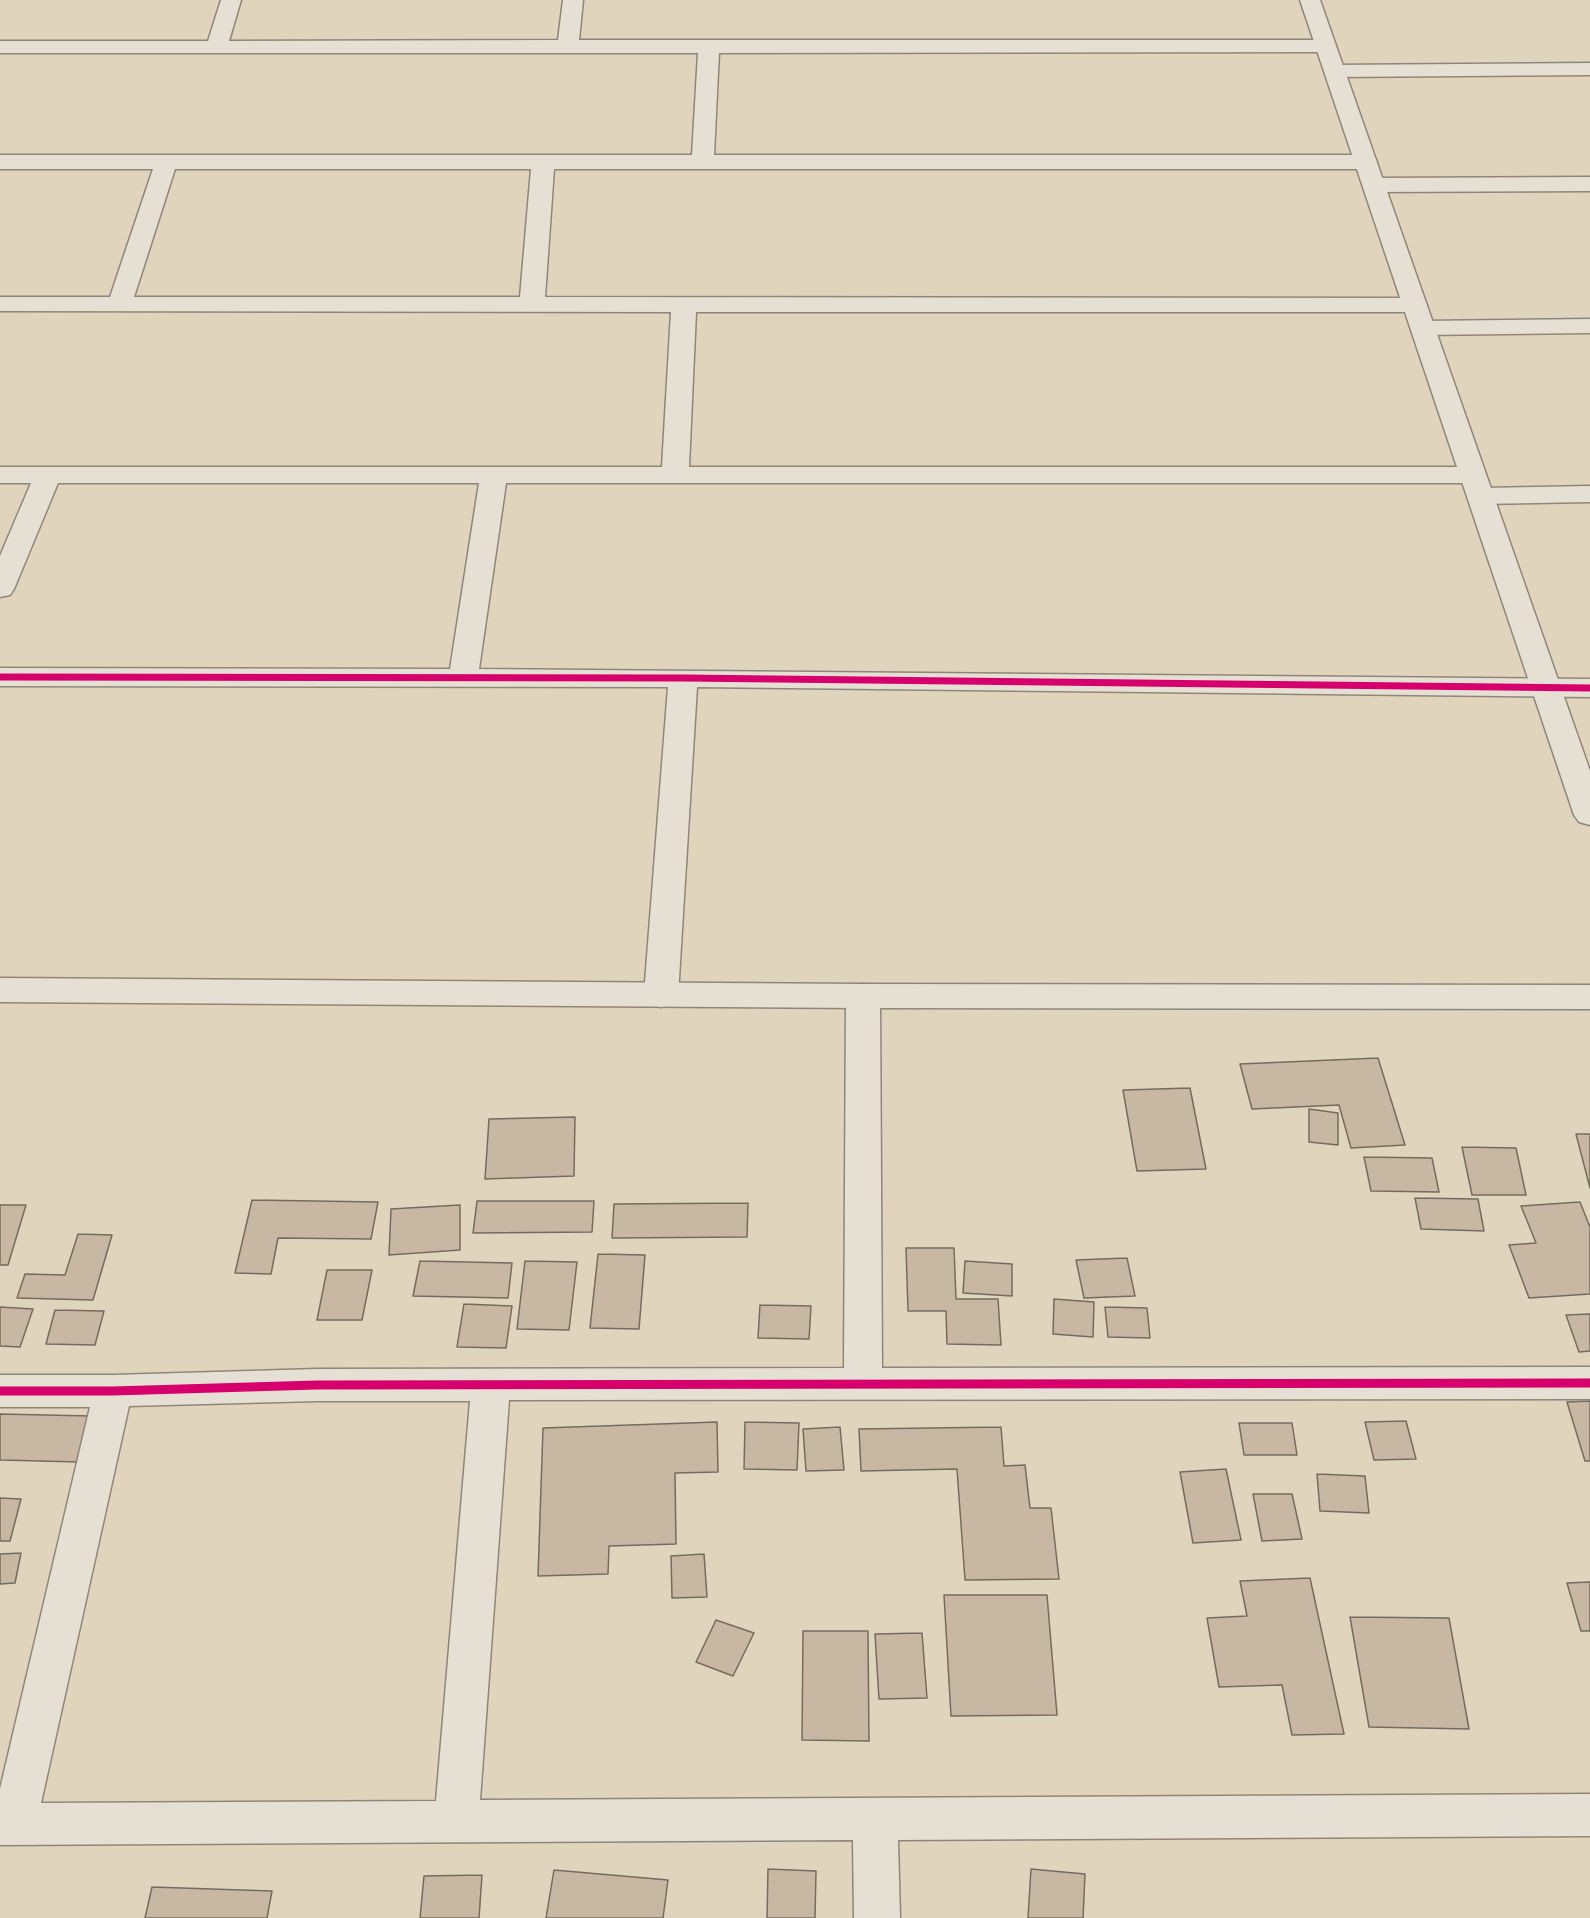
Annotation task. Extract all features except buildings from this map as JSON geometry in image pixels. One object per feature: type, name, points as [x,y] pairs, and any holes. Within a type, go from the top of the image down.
[{"type":"street","points":[[216,48],[231,0]]},
{"type":"street","points":[[568,46],[573,0]]},
{"type":"street","points":[[1310,0],[1590,815]]},
{"type":"street","points":[[703,162],[709,46]]},
{"type":"street","points":[[0,47],[1326,46]]},
{"type":"street","points":[[1335,70],[1590,69]]},
{"type":"street","points":[[532,304],[543,161]]},
{"type":"street","points":[[0,162],[703,162],[1370,173],[1590,184]]},
{"type":"street","points":[[120,304],[166,162]]},
{"type":"street","points":[[0,304],[684,304],[1419,316],[1590,326]]},
{"type":"street","points":[[675,476],[684,304]]},
{"type":"street","points":[[0,589],[48,474]]},
{"type":"street","points":[[463,678],[494,474]]},
{"type":"street","points":[[0,475],[494,474],[1477,485],[1590,494]]},
{"type":"street","points":[[0,677],[683,678],[1590,688]]},
{"type":"street","points":[[661,995],[683,678]]},
{"type":"street","points":[[0,990],[863,996],[1590,997]]},
{"type":"street","points":[[862,1383],[863,996]]},
{"type":"street","points":[[0,1391],[491,1384],[1590,1383]]},
{"type":"street","points":[[456,1821],[491,1384]]},
{"type":"street","points":[[113,1391],[7,1824],[1590,1815]]},
{"type":"street","points":[[875,1819],[877,1918]]},
{"type":"cycle path","points":[[0,677],[683,678],[1590,688]]},
{"type":"cycle path","points":[[0,1391],[113,1391],[317,1385],[1590,1383]]}]
